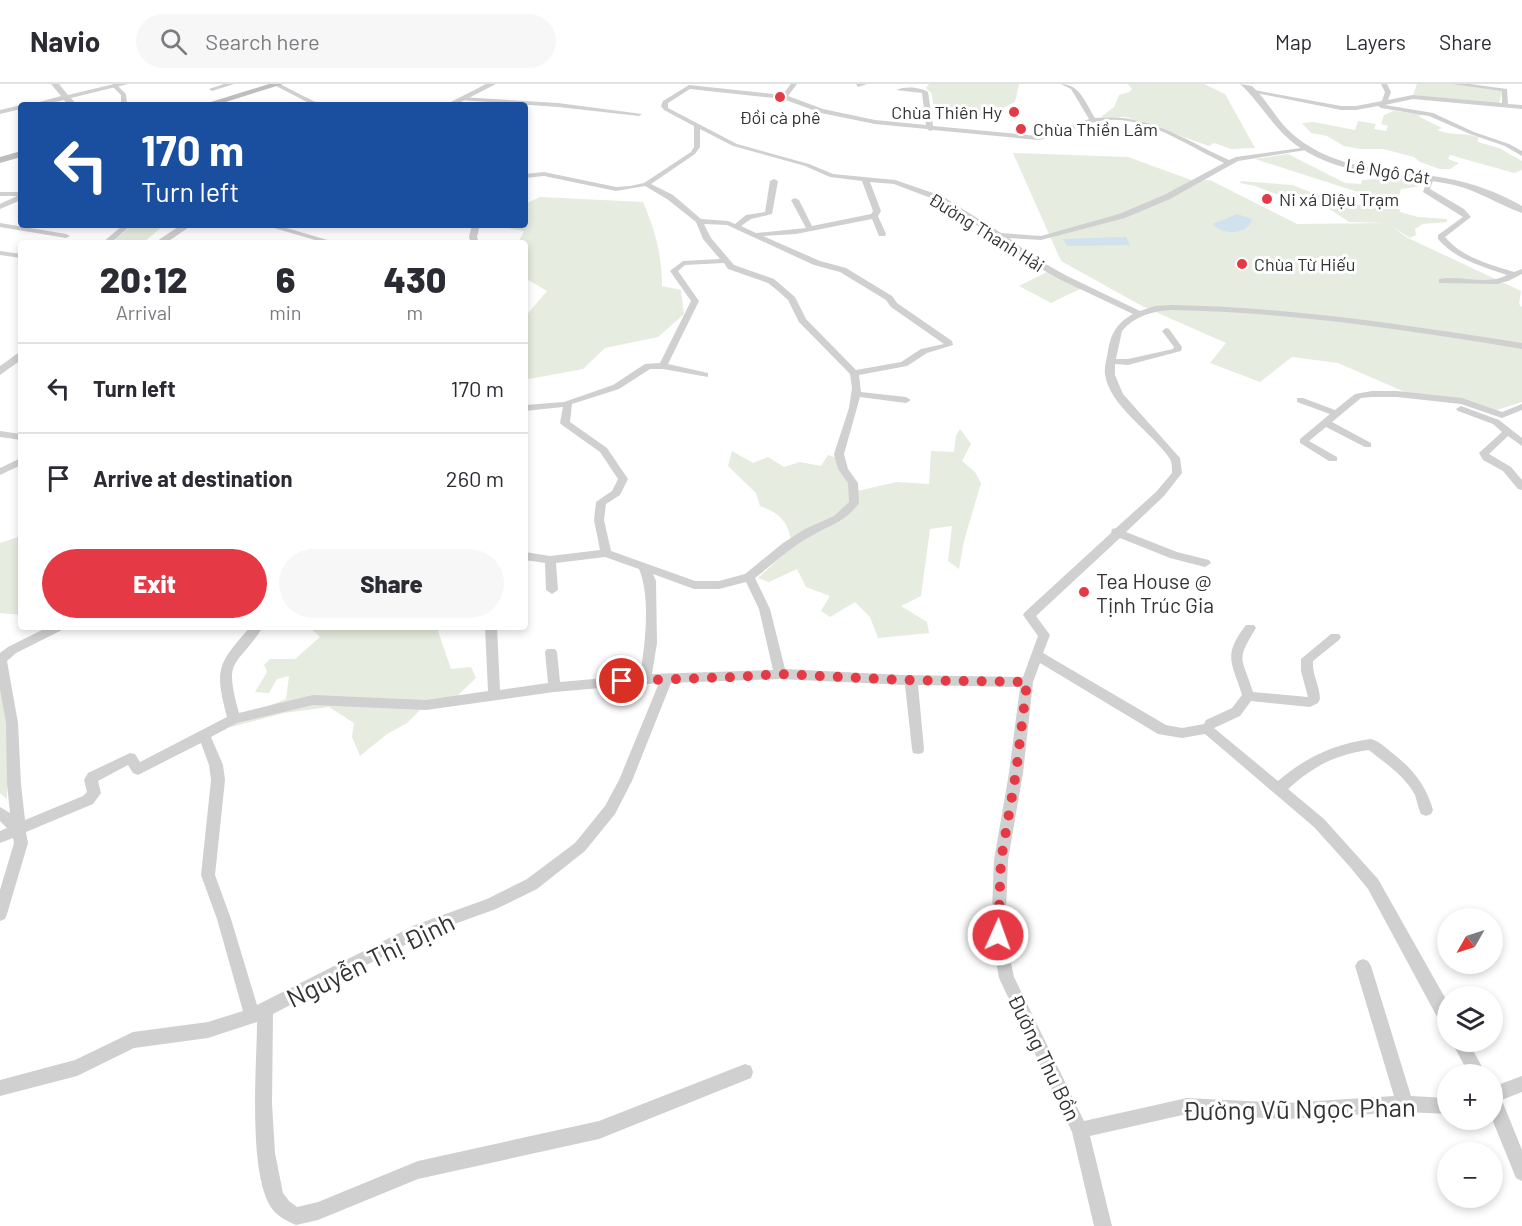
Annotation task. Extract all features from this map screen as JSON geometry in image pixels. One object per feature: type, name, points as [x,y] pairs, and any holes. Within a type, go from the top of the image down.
[{"type":"main road","points":[[216,102],[276,84]]},
{"type":"main road","points":[[0,160],[18,155]]},
{"type":"street","points":[[55,84],[70,102]]},
{"type":"street","points":[[212,89],[231,84]]},
{"type":"street","points":[[276,84],[312,102]]},
{"type":"street","points":[[454,102],[492,84]]},
{"type":"street","points":[[784,97],[794,84]]},
{"type":"street","points":[[1064,84],[1072,88],[1093,120]]},
{"type":"street","name":"Lê Ngô Cát","points":[[1244,84],[1254,92],[1279,126],[1306,148],[1339,164],[1362,170],[1431,178],[1494,195],[1522,210]]},
{"type":"street","points":[[1455,84],[1492,86],[1505,90],[1505,105]]},
{"type":"street","points":[[45,102],[119,85],[124,95],[124,102]]},
{"type":"street","points":[[687,85],[711,86],[784,97],[821,111],[854,119],[930,129],[1046,138],[1093,120],[1130,120],[1189,141],[1198,149],[1228,162]]},
{"type":"street","name":"Đường Thanh Hải","points":[[687,85],[665,102],[666,109],[735,145],[807,165],[832,176],[895,182],[939,198],[996,233],[1032,260],[1140,314]]},
{"type":"street","points":[[1380,104],[1388,92],[1382,85]]},
{"type":"street","points":[[899,90],[925,92],[930,129]]},
{"type":"street","points":[[1254,92],[1341,108],[1380,104],[1413,97],[1522,107]]},
{"type":"street","points":[[460,99],[509,102]]},
{"type":"street","points":[[528,103],[639,114]]},
{"type":"street","points":[[1380,104],[1398,110],[1431,114],[1507,145],[1522,154]]},
{"type":"street","points":[[0,112],[18,108]]},
{"type":"street","points":[[528,176],[544,174],[616,189],[646,184],[693,153],[697,147],[697,125]]},
{"type":"street","points":[[1484,137],[1522,143]]},
{"type":"street","points":[[996,233],[1041,238],[1122,216],[1196,182],[1236,159],[1306,148]]},
{"type":"street","points":[[755,234],[810,229],[873,216],[877,211],[865,178]]},
{"type":"street","points":[[1431,178],[1426,190],[1467,217],[1444,233],[1442,237],[1445,242],[1468,257],[1518,273]]},
{"type":"street","points":[[738,226],[749,217],[768,214],[774,182]]},
{"type":"street","points":[[528,556],[550,560],[606,553],[680,581],[710,586],[750,577],[787,546],[809,532],[838,519],[854,502],[853,483],[843,469],[839,454],[851,420],[856,394],[854,373],[802,320],[792,299],[782,289],[771,281],[731,267],[707,239],[699,221],[670,197],[646,184]]},
{"type":"street","points":[[0,194],[18,195]]},
{"type":"street","points":[[0,207],[18,197]]},
{"type":"street","points":[[795,200],[810,229]]},
{"type":"street","points":[[873,216],[882,234]]},
{"type":"street","points":[[699,221],[738,226],[817,263],[843,270],[889,298],[894,305],[949,343],[949,345],[924,351],[904,364],[854,373]]},
{"type":"street","points":[[13,227],[18,224]]},
{"type":"street","points":[[0,225],[18,228]]},
{"type":"street","points":[[18,228],[66,237]]},
{"type":"street","points":[[61,228],[66,233],[66,237]]},
{"type":"street","points":[[109,240],[122,228]]},
{"type":"street","points":[[164,240],[182,228]]},
{"type":"street","points":[[279,228],[323,240]]},
{"type":"street","points":[[63,240],[66,237]]},
{"type":"street","points":[[0,253],[18,256]]},
{"type":"street","points":[[663,366],[695,301],[674,271],[683,263],[725,261]]},
{"type":"street","points":[[1442,281],[1459,279],[1497,282],[1504,281],[1518,273]]},
{"type":"street","points":[[1140,314],[1174,308],[1246,309],[1332,317],[1522,346]]},
{"type":"street","name":"Đường Thu Bồn","points":[[1103,1226],[1080,1130],[1007,978],[998,935],[1001,860],[1016,773],[1027,682],[1044,635],[1029,615],[1116,532],[1160,494],[1178,472],[1176,460],[1122,400],[1110,375],[1113,338],[1118,328],[1140,314]]},
{"type":"street","points":[[1111,362],[1128,362],[1177,351],[1178,347],[1166,331]]},
{"type":"street","points":[[0,372],[18,357]]},
{"type":"street","points":[[606,553],[599,520],[601,502],[616,493],[622,479],[604,450],[565,423],[570,400],[595,395],[615,387],[648,366],[663,366],[705,375]]},
{"type":"street","points":[[856,394],[906,400]]},
{"type":"street","points":[[1333,459],[1303,441],[1359,396],[1372,394],[1462,401],[1499,418],[1507,432],[1522,443]]},
{"type":"street","points":[[1300,400],[1337,414]]},
{"type":"street","points":[[528,408],[568,404]]},
{"type":"street","points":[[1499,418],[1522,407]]},
{"type":"street","points":[[1326,423],[1368,444]]},
{"type":"street","points":[[1507,432],[1484,453],[1487,458],[1507,469],[1522,485]]},
{"type":"street","points":[[0,435],[18,437]]},
{"type":"street","points":[[0,472],[18,463]]},
{"type":"street","points":[[1116,532],[1174,555],[1205,563]]},
{"type":"street","points":[[550,560],[552,590]]},
{"type":"street","points":[[644,567],[650,581],[651,643],[645,678]]},
{"type":"street","points":[[750,577],[756,587],[771,632],[780,674]]},
{"type":"street","points":[[1248,696],[1236,666],[1236,654],[1238,643],[1250,628]]},
{"type":"street","points":[[0,660],[12,650],[52,630]]},
{"type":"street","points":[[234,719],[224,682],[224,671],[230,658],[254,630]]},
{"type":"street","points":[[491,630],[494,695]]},
{"type":"street","points":[[1248,696],[1310,702],[1314,699],[1315,694],[1306,675],[1307,659],[1335,637]]},
{"type":"street","points":[[551,652],[554,687]]},
{"type":"street","points":[[0,655],[12,723],[14,784],[21,843],[0,914]]},
{"type":"street","points":[[1037,655],[1163,730],[1182,733],[1208,728],[1236,712],[1248,696]]},
{"type":"street","points":[[0,837],[88,800],[94,793],[91,780],[93,777],[130,758],[138,769],[234,719],[318,699],[420,705],[554,687],[645,678],[780,674],[1027,682]]},
{"type":"street","name":"Nguyễn Thị Định","points":[[0,1088],[77,1068],[133,1040],[208,1030],[259,1013],[420,930],[509,896],[561,864],[591,835],[614,804],[667,678]]},
{"type":"street","points":[[910,680],[918,749]]},
{"type":"street","points":[[1208,728],[1331,833],[1373,884],[1437,1000]]},
{"type":"street","points":[[204,735],[216,765],[218,780],[208,875],[259,1013],[268,1162],[275,1195],[283,1209],[296,1216],[318,1211],[418,1170],[599,1130],[746,1072]]},
{"type":"street","points":[[1278,789],[1304,766],[1328,752],[1371,744],[1409,774],[1423,794],[1426,810]]},
{"type":"street","points":[[0,813],[19,829]]},
{"type":"street","points":[[1363,966],[1405,1104]]},
{"type":"street","points":[[1503,1097],[1522,1084]]},
{"type":"street","name":"Đường Vũ Ngọc Phan","points":[[1080,1130],[1187,1106],[1286,1111],[1405,1104],[1437,1105]]},
{"type":"street","points":[[1503,1125],[1522,1172]]},
{"type":"shaded area","points":[[929,84],[1019,84],[1015,102],[987,116],[979,117],[963,115],[933,105],[932,94],[926,88]]},
{"type":"shaded area","points":[[1128,84],[1204,84],[1225,94],[1255,148],[1231,149],[1214,143],[1209,146],[1126,117],[1101,117],[1114,107],[1119,95],[1132,89]]},
{"type":"shaded area","points":[[1417,84],[1454,84],[1503,90],[1499,103],[1490,103],[1413,95]]},
{"type":"shaded area","points":[[1393,111],[1425,114],[1418,116],[1442,128],[1437,130],[1478,137],[1478,142],[1499,148],[1522,161],[1522,170],[1514,173],[1450,155],[1448,159],[1459,163],[1450,169],[1440,169],[1420,162],[1414,157],[1383,149],[1344,146],[1327,136],[1311,133],[1302,123],[1313,122],[1355,130],[1358,121],[1376,124],[1374,129],[1386,131],[1388,126],[1381,124],[1384,115]]},
{"type":"shaded area","points":[[1013,153],[1128,157],[1194,181],[1210,180],[1297,224],[1387,223],[1349,222],[1325,206],[1281,196],[1240,183],[1241,181],[1292,185],[1342,204],[1363,205],[1361,193],[1255,159],[1288,154],[1345,183],[1361,184],[1362,180],[1376,179],[1378,174],[1423,180],[1421,186],[1401,189],[1397,202],[1400,212],[1418,217],[1447,219],[1447,222],[1423,224],[1415,229],[1416,235],[1410,238],[1388,224],[1408,238],[1521,291],[1519,304],[1522,307],[1522,402],[1497,410],[1405,392],[1338,363],[1292,357],[1260,382],[1210,363],[1226,343],[1142,306],[1061,261]]},
{"type":"shaded area","points":[[540,197],[643,202],[657,243],[662,286],[681,290],[684,314],[658,337],[605,348],[583,369],[529,379],[528,313],[547,291],[528,280],[528,240],[520,240],[524,231],[508,228],[528,228],[528,203]]},
{"type":"shaded area","points":[[129,228],[160,228],[146,240],[115,240]]},
{"type":"shaded area","points":[[1049,271],[1082,288],[1051,303],[1019,286]]},
{"type":"shaded area","points":[[960,429],[971,444],[962,461],[975,472],[981,483],[964,541],[959,569],[948,561],[952,526],[930,529],[921,596],[901,606],[927,622],[929,633],[878,638],[870,617],[855,602],[830,617],[821,611],[830,596],[806,587],[797,569],[769,582],[758,578],[792,547],[791,539],[784,521],[760,506],[756,493],[728,466],[732,451],[753,463],[768,457],[784,467],[800,462],[821,466],[828,455],[841,459],[857,491],[897,482],[929,484],[931,451],[954,452],[956,436]]},
{"type":"shaded area","points":[[18,537],[18,615],[0,613],[0,543]]},
{"type":"shaded area","points":[[312,630],[438,630],[451,669],[471,667],[476,678],[456,697],[415,702],[420,710],[407,723],[387,734],[360,756],[352,737],[354,723],[329,707],[284,713],[231,727],[232,720],[286,699],[289,676],[277,679],[269,693],[255,692],[267,672],[264,665],[270,659],[295,659],[320,637]]},
{"type":"shaded area","points":[[0,686],[7,727],[7,799],[0,793]]},
{"type":"water","points":[[1237,214],[1252,219],[1250,224],[1241,231],[1222,231],[1213,224]]},
{"type":"water","points":[[1126,237],[1130,245],[1067,246],[1063,239]]},
{"type":"place","name":"Đồi cà phê","points":[[780,97]]},
{"type":"place","name":"Chùa Thiên Hy","points":[[1014,112]]},
{"type":"place","name":"Chùa Thiền Lâm","points":[[1021,129]]},
{"type":"place","name":"Ni xá Diệu Trạm","points":[[1267,199]]},
{"type":"place","name":"Chùa Từ Hiếu","points":[[1242,264]]},
{"type":"place","name":"Tea House @ Tịnh Trúc Gia","points":[[1084,592]]},
{"type":"route","points":[[622,681],[645,678],[780,674],[902,680],[1027,682],[1016,773],[1001,860],[998,935]]}]
